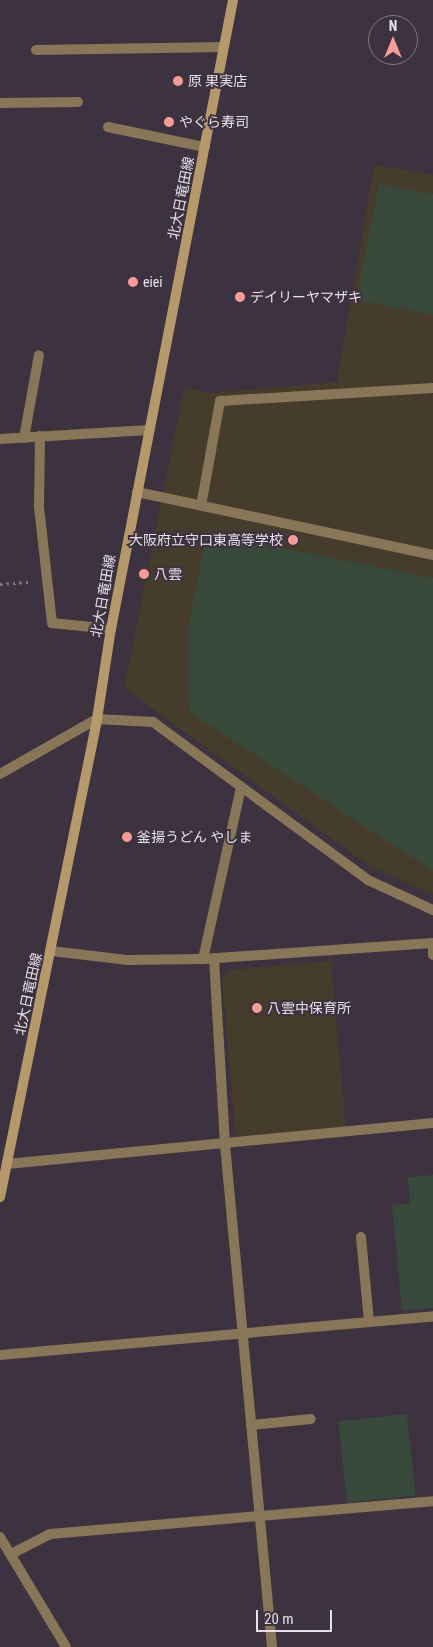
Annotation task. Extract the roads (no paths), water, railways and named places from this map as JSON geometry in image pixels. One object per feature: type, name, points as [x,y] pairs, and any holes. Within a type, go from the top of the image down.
[{"type":"main road","name":"北大日竜田線","points":[[0,1197],[97,719],[111,629],[232,0]]},
{"type":"street","points":[[36,50],[223,48]]},
{"type":"street","points":[[0,103],[78,102]]},
{"type":"street","points":[[108,127],[205,147]]},
{"type":"street","points":[[24,438],[39,355]]},
{"type":"street","points":[[201,506],[220,401],[433,388]]},
{"type":"street","points":[[0,439],[149,430]]},
{"type":"street","points":[[40,436],[39,507],[52,623],[111,629]]},
{"type":"street","points":[[137,492],[433,555]]},
{"type":"street","points":[[0,774],[97,719],[153,722],[368,880],[433,910]]},
{"type":"street","points":[[241,787],[208,959],[272,1647]]},
{"type":"street","points":[[51,952],[128,960],[208,959],[433,943],[433,955]]},
{"type":"street","points":[[6,1164],[225,1145],[433,1123]]},
{"type":"street","points":[[361,1236],[369,1321]]},
{"type":"street","points":[[0,1355],[433,1316]]},
{"type":"street","points":[[251,1425],[311,1419]]},
{"type":"street","points":[[11,1554],[50,1534],[259,1514],[433,1501]]},
{"type":"street","points":[[0,1537],[66,1647]]},
{"type":"place","name":"原 果実店","points":[[178,81]]},
{"type":"place","name":"やぐら寿司","points":[[169,122]]},
{"type":"place","name":"eiei","points":[[133,282]]},
{"type":"place","name":"デイリーヤマザキ","points":[[240,297]]},
{"type":"place","name":"大阪府立守口東高等学校","points":[[293,540]]},
{"type":"place","name":"八雲","points":[[144,574]]},
{"type":"place","name":"釜揚うどん やしま","points":[[127,837]]},
{"type":"place","name":"八雲中保育所","points":[[257,1008]]}]
